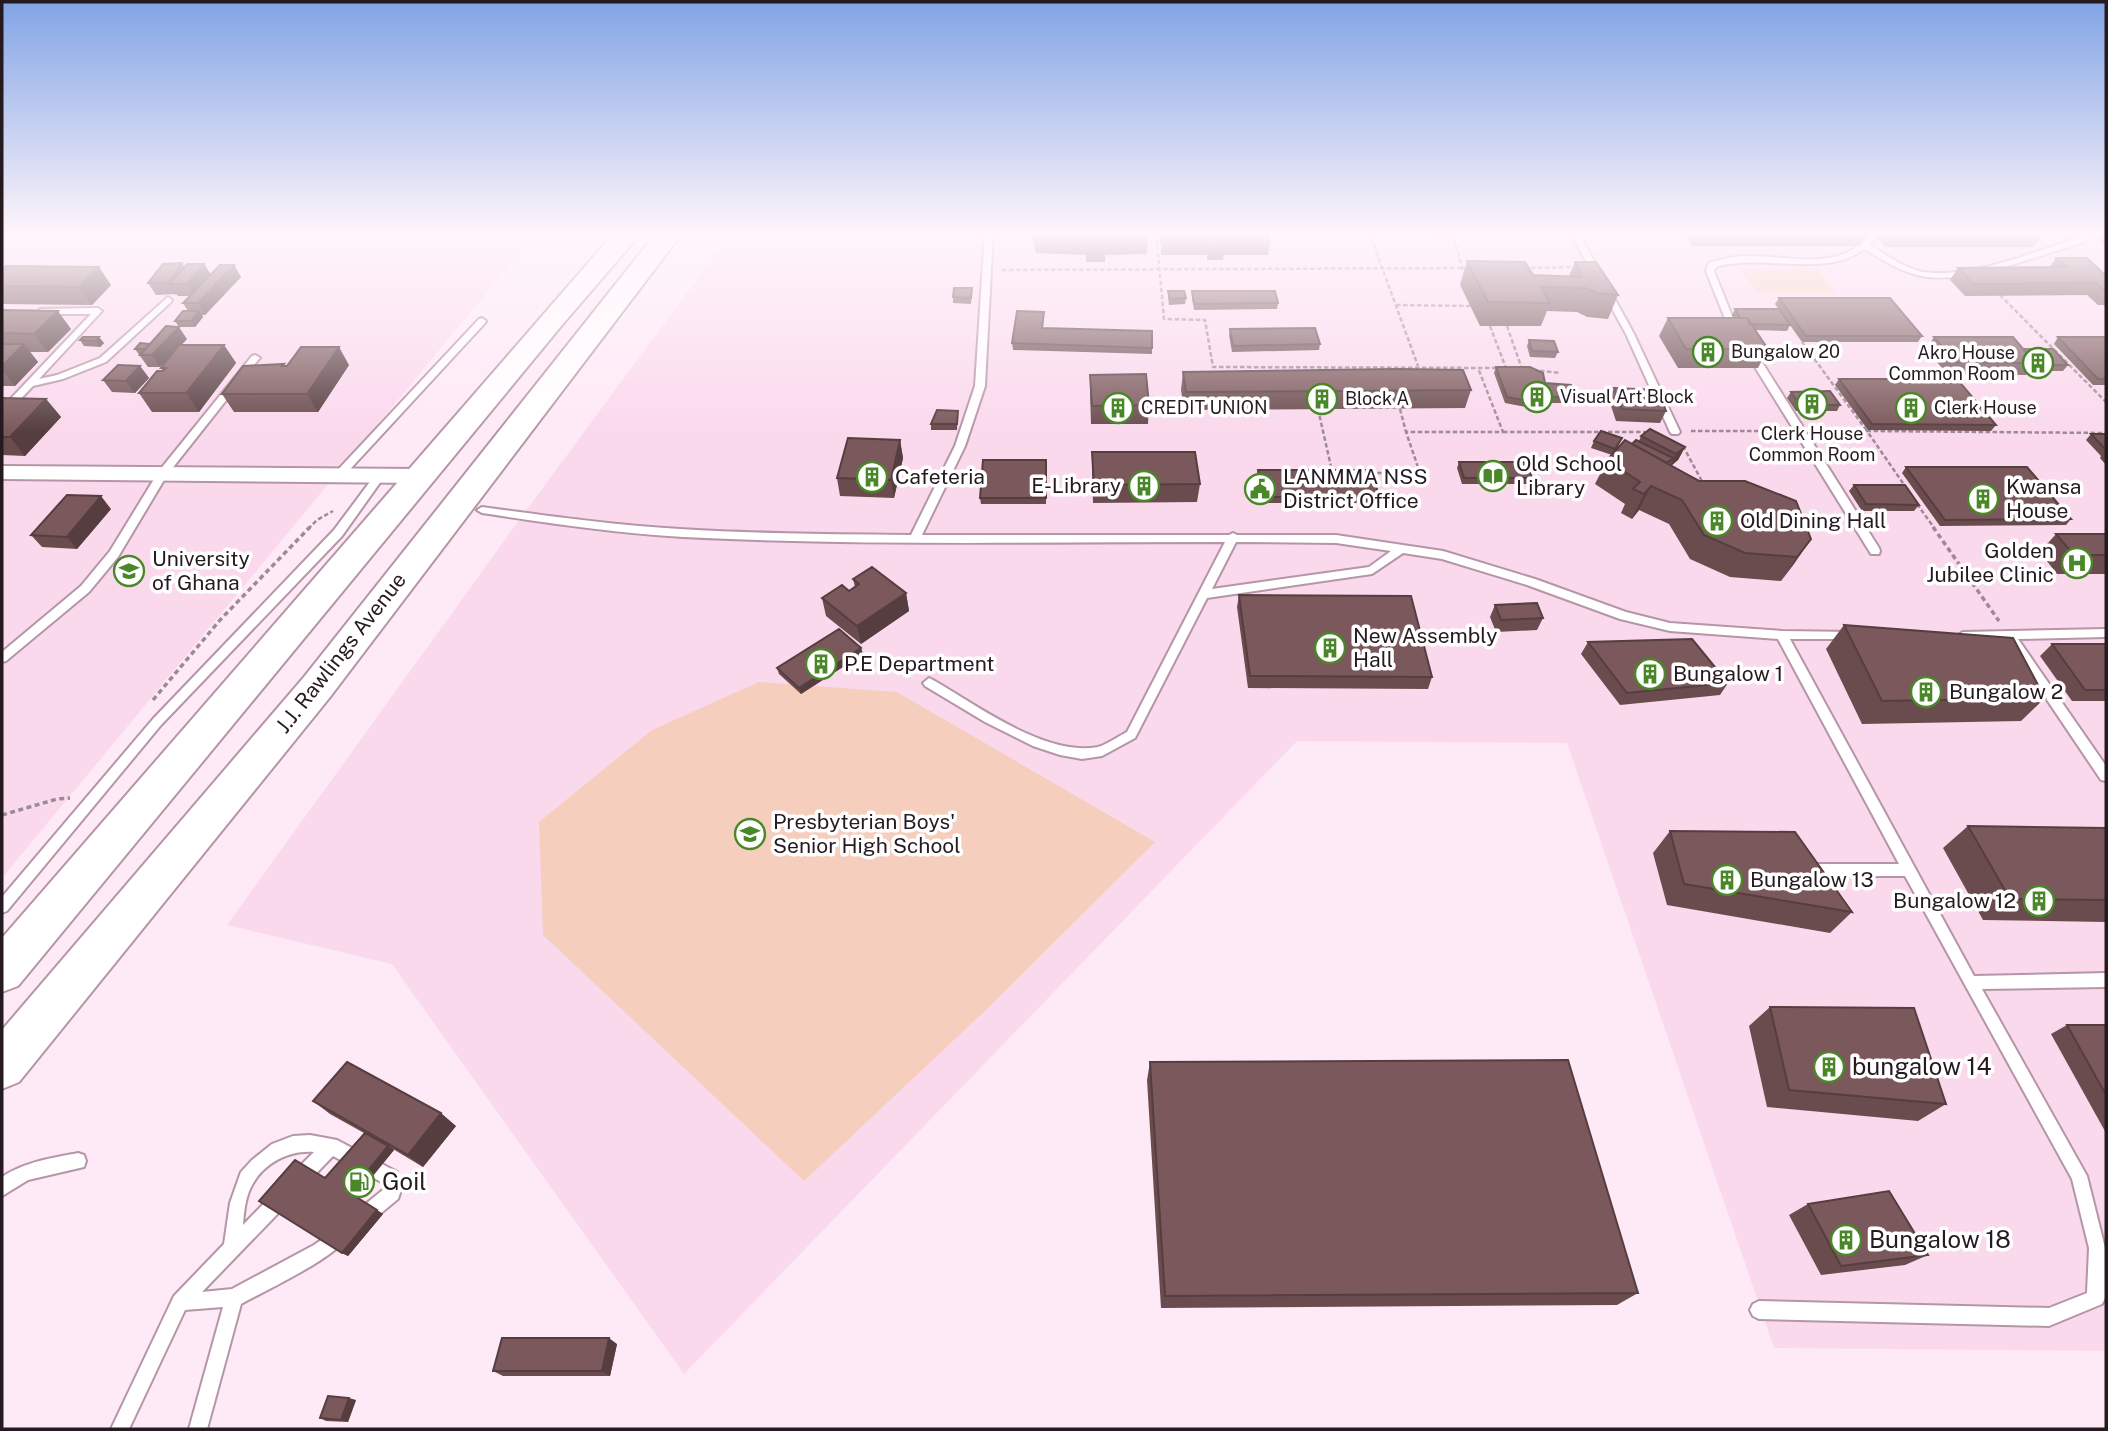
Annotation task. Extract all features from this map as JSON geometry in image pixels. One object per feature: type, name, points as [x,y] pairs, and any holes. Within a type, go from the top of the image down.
[{"type":"highway","points":[[2,971],[569,299]]},
{"type":"highway","name":"J.J. Rawlings Avenue","points":[[2,1066],[317,687],[619,299]]},
{"type":"highway","points":[[317,687],[363,648],[406,604],[482,510],[541,434],[584,369],[598,327]]},
{"type":"street","points":[[2,472],[338,476],[373,484],[419,476]]},
{"type":"lane","points":[[915,537],[960,446],[980,386],[985,299]]},
{"type":"lane","points":[[1612,299],[1675,432]]},
{"type":"lane","points":[[1721,299],[1728,316],[1875,551]]},
{"type":"lane","points":[[29,384],[60,377],[103,360],[168,300]]},
{"type":"lane","points":[[2,413],[98,312],[36,312]]},
{"type":"lane","points":[[338,476],[482,321]]},
{"type":"lane","points":[[2,658],[85,589],[114,554],[163,473],[255,358]]},
{"type":"lane","points":[[2,398],[16,399]]},
{"type":"lane","points":[[2,907],[157,722],[338,533],[373,484]]},
{"type":"lane","points":[[482,510],[680,533],[822,538],[1336,539],[1443,555],[1531,582],[1624,616],[1670,627],[1782,635],[1862,635]]},
{"type":"lane","points":[[929,683],[1032,742],[1068,752],[1101,752],[1131,735],[1233,537]]},
{"type":"lane","points":[[1205,594],[1371,570],[1401,549]]},
{"type":"lane","points":[[1956,636],[2106,633]]},
{"type":"lane","points":[[1759,1310],[2049,1317],[2096,1298],[2097,1248],[2079,1176],[1970,983],[1782,635]]},
{"type":"lane","points":[[2009,636],[2106,776]]},
{"type":"lane","points":[[1789,870],[1910,870]]},
{"type":"lane","points":[[1970,983],[2106,980]]},
{"type":"lane","points":[[180,1303],[234,1298],[320,1251],[391,1193],[391,1178],[331,1146],[289,1143],[275,1149],[257,1167],[241,1190],[232,1249]]},
{"type":"lane","points":[[120,1429],[180,1303],[331,1146]]},
{"type":"lane","points":[[2,1188],[9,1180],[45,1167],[78,1161]]},
{"type":"lane","points":[[198,1429],[234,1298]]},
{"type":"path","points":[[1162,299],[1164,318],[1205,320],[1213,367],[1418,366],[1506,368],[1561,373]]},
{"type":"path","points":[[1394,299],[1418,366]]},
{"type":"path","points":[[2004,299],[2106,402]]},
{"type":"path","points":[[1396,305],[1471,306]]},
{"type":"path","points":[[1490,326],[1506,368]]},
{"type":"path","points":[[1507,326],[1522,369]]},
{"type":"path","points":[[1802,342],[2009,636]]},
{"type":"path","points":[[1308,366],[1311,377]]},
{"type":"path","points":[[1387,366],[1390,377]]},
{"type":"path","points":[[1406,432],[1503,432],[1478,368]]},
{"type":"path","points":[[1318,409],[1333,474]]},
{"type":"path","points":[[1370,474],[1420,474],[1400,409]]},
{"type":"path","points":[[1867,431],[2106,433]]},
{"type":"path","points":[[1675,432],[1708,493]]},
{"type":"path","points":[[152,701],[220,620],[317,520],[373,484]]},
{"type":"path","points":[[2,816],[57,799],[71,798],[63,808]]},
{"type":"shaded area","name":"University of Ghana","points":[[2,299],[482,299],[2,878]]},
{"type":"shaded area","name":"Presbyterian Boys' Senior High School","points":[[683,299],[2106,299],[2106,1351],[1774,1348],[1567,743],[1297,741],[684,1374],[392,964],[227,925]]},
{"type":"shaded area","points":[[759,682],[897,692],[1155,842],[989,1007],[804,1181],[543,935],[539,822],[652,730]]},
{"type":"building","points":[[187,299],[202,299],[198,303],[183,303]]},
{"type":"building","points":[[1193,299],[1277,299],[1278,303],[1194,304]]},
{"type":"building","points":[[1486,299],[1548,299],[1550,303],[1488,302]]},
{"type":"building","points":[[1780,299],[1891,299],[1922,336],[1806,336]]},
{"type":"building","points":[[1735,309],[1779,309],[1790,325],[1750,324],[1747,318],[1740,318]]},
{"type":"building","points":[[2,310],[58,311],[34,334],[2,333]]},
{"type":"building","points":[[183,311],[199,311],[191,321],[175,321]]},
{"type":"building","points":[[1017,311],[1044,312],[1042,328],[1152,331],[1152,348],[1012,343]]},
{"type":"building","points":[[1668,318],[1747,318],[1768,349],[1686,349]]},
{"type":"building","points":[[166,326],[179,327],[152,355],[140,355]]},
{"type":"building","points":[[1315,328],[1320,344],[1233,346],[1230,329]]},
{"type":"building","points":[[83,337],[99,337],[96,341],[80,340]]},
{"type":"building","points":[[1934,337],[2013,337],[2035,363],[1955,362]]},
{"type":"building","points":[[2058,337],[2106,337],[2106,379],[2098,379]]},
{"type":"building","points":[[1529,340],[1554,341],[1558,352],[1532,351]]},
{"type":"building","points":[[140,343],[150,344],[145,349],[135,349]]},
{"type":"building","points":[[2,344],[24,344],[2,366]]},
{"type":"building","points":[[179,345],[224,345],[186,393],[139,393],[157,371],[166,368],[161,368]]},
{"type":"building","points":[[301,347],[339,347],[307,394],[222,394],[243,366],[287,366]]},
{"type":"building","points":[[2023,349],[2053,349],[2068,365],[2034,365]]},
{"type":"building","points":[[118,365],[140,366],[126,381],[103,380]]},
{"type":"building","name":"Visual Art Block","points":[[1496,367],[1530,367],[1543,373],[1545,383],[1571,385],[1576,397],[1537,397],[1539,403],[1507,397]]},
{"type":"building","points":[[1463,370],[1471,390],[1186,392],[1183,372]]},
{"type":"building","points":[[1146,374],[1149,405],[1092,406],[1090,375]]},
{"type":"building","name":"Clerk House","points":[[1839,379],[1957,379],[1996,425],[1872,424]]},
{"type":"building","points":[[1614,388],[1658,390],[1666,411],[1622,409]]},
{"type":"building","points":[[1830,391],[1840,405],[1800,405],[1791,392]]},
{"type":"building","points":[[2,398],[46,399],[10,437],[2,437]]},
{"type":"building","points":[[937,410],[958,411],[957,424],[931,424]]},
{"type":"building","points":[[1650,429],[1685,447],[1676,454],[1641,436]]},
{"type":"building","points":[[1601,431],[1622,438],[1615,449],[1594,441]]},
{"type":"building","points":[[2091,434],[2106,434],[2106,450]]},
{"type":"building","points":[[848,438],[900,440],[891,480],[837,478]]},
{"type":"building","points":[[1625,440],[1699,481],[1745,481],[1796,501],[1811,539],[1797,557],[1745,553],[1704,535],[1682,500],[1651,486],[1644,494],[1633,489],[1640,482],[1607,460]]},
{"type":"building","points":[[1636,440],[1673,458],[1667,463],[1632,444]]},
{"type":"building","points":[[1092,452],[1195,452],[1200,484],[1094,485]]},
{"type":"building","points":[[983,460],[1046,460],[1046,498],[980,498]]},
{"type":"building","points":[[1459,462],[1526,462],[1532,478],[1464,478]]},
{"type":"building","name":"Kwansa House","points":[[1906,467],[2027,467],[2071,519],[1945,520]]},
{"type":"building","points":[[1258,470],[1372,470],[1379,497],[1263,497]]},
{"type":"building","points":[[1854,485],[1905,485],[1919,505],[1866,504]]},
{"type":"building","points":[[67,495],[101,496],[67,537],[31,535]]},
{"type":"building","points":[[2056,534],[2106,534],[2106,555],[2074,555]]},
{"type":"building","points":[[872,567],[906,593],[857,626],[822,598],[842,585],[849,591],[859,584],[853,579]]},
{"type":"building","name":"New Assembly Hall","points":[[1239,595],[1411,596],[1432,677],[1250,676]]},
{"type":"building","points":[[1537,603],[1543,618],[1501,620],[1495,605]]},
{"type":"building","points":[[1844,625],[2013,638],[2045,698],[1882,701]]},
{"type":"building","name":"P.E Department","points":[[839,629],[861,648],[799,688],[777,668]]},
{"type":"building","name":"Bungalow 1","points":[[1692,639],[1728,683],[1627,693],[1588,642]]},
{"type":"building","points":[[2052,644],[2106,644],[2106,690],[2085,690]]},
{"type":"building","points":[[1968,826],[2106,828],[2106,900],[2010,899]]},
{"type":"building","points":[[1670,831],[1795,832],[1852,912],[1684,884]]},
{"type":"building","name":"bungalow 14","points":[[1770,1007],[1914,1008],[1946,1104],[1789,1090]]},
{"type":"building","points":[[2067,1025],[2106,1025],[2106,1095]]},
{"type":"building","points":[[1568,1060],[1638,1293],[1165,1296],[1150,1062]]},
{"type":"building","points":[[347,1062],[441,1113],[408,1155],[313,1101]]},
{"type":"building","points":[[365,1133],[388,1146],[350,1193],[377,1210],[342,1253],[259,1201],[295,1160],[325,1178]]},
{"type":"building","name":"Bungalow 18","points":[[1889,1191],[1928,1255],[1841,1266],[1808,1204]]},
{"type":"building","points":[[502,1338],[609,1338],[602,1371],[493,1371]]},
{"type":"building","points":[[328,1396],[349,1398],[341,1420],[320,1418]]},
{"type":"place","name":"Bungalow 20","points":[[1708,352]]},
{"type":"place","name":"Akro House Common Room","points":[[2038,363]]},
{"type":"place","name":"Visual Art Block","points":[[1537,397]]},
{"type":"place","name":"Block A","points":[[1322,399]]},
{"type":"place","name":"Clerk House Common Room","points":[[1812,404]]},
{"type":"place","name":"CREDIT UNION","points":[[1118,408]]},
{"type":"place","name":"Clerk House","points":[[1911,408]]},
{"type":"place","name":"Old School Library","points":[[1493,476]]},
{"type":"place","name":"Cafeteria","points":[[872,477]]},
{"type":"place","name":"E-Library","points":[[1144,486]]},
{"type":"place","name":"LANMMA NSS District Office","points":[[1260,489]]},
{"type":"place","name":"Kwansa House","points":[[1983,499]]},
{"type":"place","name":"Old Dining Hall","points":[[1717,521]]},
{"type":"place","name":"Golden Jubilee Clinic","points":[[2077,563]]},
{"type":"place","name":"University of Ghana","points":[[129,571]]},
{"type":"place","name":"New Assembly Hall","points":[[1330,648]]},
{"type":"place","name":"P.E Department","points":[[821,664]]},
{"type":"place","name":"Bungalow 1","points":[[1650,674]]},
{"type":"place","name":"Bungalow 2","points":[[1926,692]]},
{"type":"place","name":"Presbyterian Boys' Senior High School","points":[[750,834]]},
{"type":"place","name":"Bungalow 13","points":[[1727,880]]},
{"type":"place","name":"Bungalow 12","points":[[2039,901]]},
{"type":"place","name":"bungalow 14","points":[[1829,1067]]},
{"type":"place","name":"Goil","points":[[359,1182]]},
{"type":"place","name":"Bungalow 18","points":[[1846,1240]]}]
